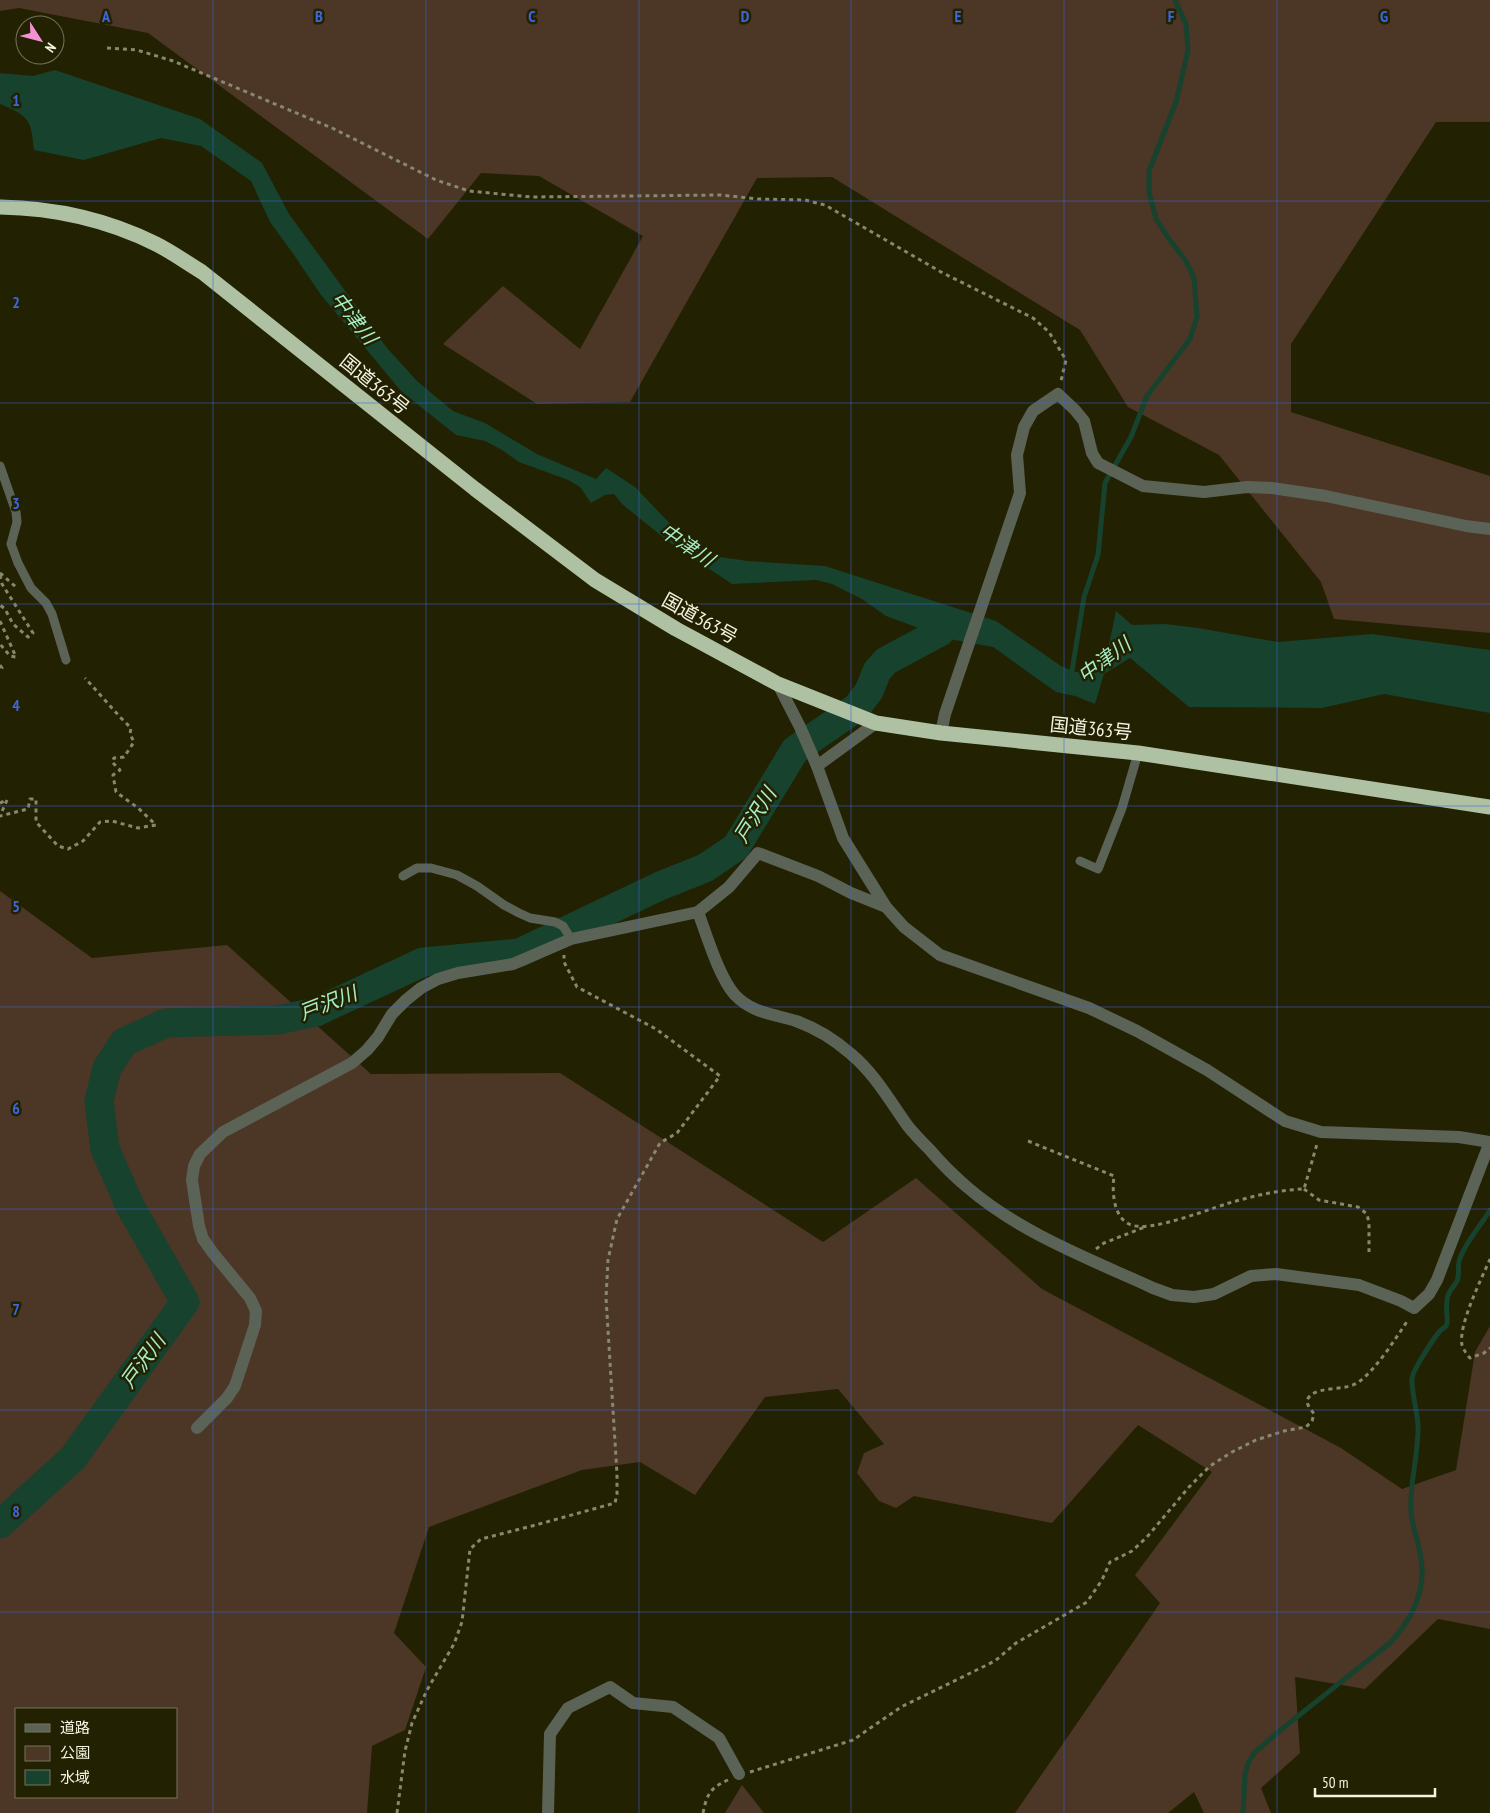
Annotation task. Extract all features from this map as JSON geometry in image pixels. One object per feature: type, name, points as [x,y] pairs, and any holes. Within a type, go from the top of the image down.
[{"type":"highway","name":"国道363号","points":[[0,206],[57,211],[91,219],[121,229],[157,245],[179,258],[217,284],[475,489],[595,580],[676,629],[778,684],[876,723],[942,733],[1138,752],[1490,807]]},
{"type":"street","points":[[942,733],[945,714],[1020,493],[1017,454],[1024,426],[1033,411],[1058,394],[1084,421],[1092,453],[1098,463],[1143,486],[1204,492],[1246,487],[1272,488],[1326,496],[1490,530]]},
{"type":"street","points":[[698,912],[722,974],[734,994],[748,1007],[762,1013],[797,1022],[826,1035],[853,1055],[878,1083],[908,1126],[930,1151],[968,1188],[1000,1211],[1042,1235],[1172,1294],[1194,1297],[1214,1294],[1251,1276],[1276,1274],[1360,1285],[1414,1308],[1429,1294],[1437,1280],[1490,1142],[1459,1137],[1321,1132],[1284,1121],[1207,1070],[1121,1023],[1089,1008],[940,955],[904,927],[886,907],[844,838],[817,766],[778,684]]},
{"type":"street","points":[[817,766],[876,723]]},
{"type":"street","points":[[198,1428],[227,1398],[235,1386],[255,1326],[256,1311],[250,1298],[203,1239],[199,1226],[192,1180],[194,1166],[200,1154],[224,1132],[352,1063],[367,1050],[378,1037],[392,1014],[406,1000],[421,988],[438,979],[458,973],[513,964],[571,939],[698,912],[728,887],[758,854],[818,876],[850,893],[886,907]]},
{"type":"street","points":[[548,1813],[550,1734],[568,1708],[610,1687],[633,1703],[673,1706],[719,1738],[739,1774]]},
{"type":"lane","points":[[0,466],[16,512],[17,522],[11,544],[31,588],[46,603],[52,614],[66,660]]},
{"type":"lane","points":[[1080,861],[1098,869],[1122,808],[1138,752]]},
{"type":"lane","points":[[403,876],[417,868],[431,868],[457,875],[504,905],[530,918],[555,922],[563,926],[571,939]]},
{"type":"path","points":[[107,48],[137,50],[173,61],[332,128],[436,180],[469,191],[531,198],[721,195],[758,199],[805,200],[825,205],[941,272],[1033,318],[1049,332],[1066,360],[1058,394]]},
{"type":"path","points":[[0,575],[2,584],[33,633],[28,637],[13,624],[5,609],[0,605]]},
{"type":"path","points":[[0,621],[16,657],[10,656],[0,644]]},
{"type":"path","points":[[0,665],[2,668],[0,670]]},
{"type":"path","points":[[0,804],[7,800],[0,816],[28,808],[30,799],[36,799],[36,822],[58,846],[68,849],[83,841],[100,822],[112,821],[138,828],[156,825],[138,808],[116,792],[113,775],[120,770],[112,762],[114,758],[124,757],[130,750],[134,742],[130,734],[131,728],[85,678]]},
{"type":"path","points":[[397,1813],[405,1751],[412,1722],[427,1690],[454,1644],[462,1622],[470,1548],[481,1539],[615,1503],[617,1474],[606,1298],[608,1260],[617,1219],[660,1143],[677,1133],[720,1076],[656,1029],[577,987],[564,962],[566,948],[571,939]]},
{"type":"path","points":[[1304,1189],[1321,1132]]},
{"type":"path","points":[[1028,1141],[1114,1176],[1112,1186],[1118,1214],[1129,1225],[1148,1226]]},
{"type":"path","points":[[1087,1257],[1104,1243],[1148,1226],[1186,1217],[1238,1200],[1284,1190],[1304,1189],[1319,1200],[1358,1207],[1367,1214],[1369,1223],[1369,1252]]},
{"type":"path","points":[[1490,1259],[1471,1305],[1463,1330],[1462,1343],[1465,1352],[1470,1358],[1484,1354],[1490,1348]]},
{"type":"path","points":[[704,1813],[706,1800],[713,1786],[739,1774],[852,1740],[901,1707],[996,1661],[1016,1643],[1087,1602],[1102,1580],[1110,1562],[1132,1551],[1147,1537],[1188,1487],[1210,1466],[1256,1440],[1306,1426],[1312,1421],[1314,1414],[1308,1405],[1307,1400],[1310,1396],[1319,1391],[1344,1388],[1360,1382],[1380,1359],[1414,1308]]},
{"type":"green space","points":[[0,0],[1490,0],[1490,122],[1436,122],[1291,344],[1291,412],[1490,476],[1490,633],[1334,619],[1321,582],[1219,455],[1128,407],[1080,330],[832,177],[757,178],[630,402],[537,404],[443,344],[503,286],[580,349],[643,236],[539,176],[481,173],[428,239],[148,33],[65,17],[65,15],[19,8],[0,11]]},
{"type":"green space","points":[[0,891],[92,958],[227,945],[371,1074],[560,1073],[823,1242],[916,1178],[1042,1289],[1341,1448],[1402,1489],[1456,1470],[1475,1352],[1490,1326],[1490,1629],[1438,1619],[1365,1689],[1295,1677],[1300,1753],[1261,1788],[1271,1813],[1204,1813],[1194,1792],[1168,1813],[1015,1813],[1160,1603],[1135,1575],[1212,1472],[1138,1425],[1052,1523],[914,1496],[896,1508],[879,1501],[857,1473],[864,1453],[884,1444],[838,1389],[765,1397],[695,1495],[640,1462],[582,1470],[429,1527],[394,1633],[426,1667],[405,1730],[372,1746],[367,1813],[0,1813]]},
{"type":"green space","points":[[742,1785],[764,1813],[725,1813]]},
{"type":"water","name":"中津川","points":[[55,70],[200,119],[262,163],[289,214],[387,348],[417,381],[453,411],[485,423],[537,454],[596,479],[606,468],[635,487],[677,531],[706,555],[748,561],[825,566],[996,621],[1061,666],[1076,672],[1088,671],[1107,654],[1116,611],[1132,625],[1165,624],[1278,642],[1372,634],[1490,650],[1490,713],[1384,694],[1322,708],[1189,707],[1130,658],[1104,674],[1095,704],[1075,696],[1056,692],[993,647],[949,639],[886,616],[862,599],[832,584],[816,580],[732,584],[669,542],[622,504],[614,494],[605,495],[591,503],[580,487],[568,480],[519,462],[485,441],[456,435],[401,391],[321,295],[270,222],[251,181],[201,146],[161,138],[84,160],[34,150],[32,131],[27,120],[17,112],[0,104],[0,73],[33,76]]},
{"type":"waterway","name":"中津川","points":[[1071,677],[1084,597],[1098,555],[1105,483],[1131,437],[1147,396],[1190,339],[1197,317],[1194,278],[1186,261],[1156,219],[1149,192],[1149,171],[1176,102],[1188,50],[1186,24],[1175,0]]},
{"type":"waterway","name":"戸沢川","points":[[0,1524],[73,1458],[185,1302],[130,1206],[105,1149],[99,1101],[107,1068],[124,1042],[166,1023],[277,1020],[316,1012],[423,962],[519,953],[660,886],[705,868],[736,847],[795,750],[856,708],[869,691],[877,671],[886,661],[940,632],[947,625]]},
{"type":"waterway","points":[[1243,1813],[1245,1775],[1248,1763],[1255,1752],[1390,1643],[1406,1623],[1417,1602],[1422,1578],[1422,1566],[1411,1512],[1411,1490],[1418,1436],[1412,1380],[1428,1347],[1447,1324],[1447,1298],[1457,1281],[1460,1258],[1466,1245],[1490,1210]]}]
